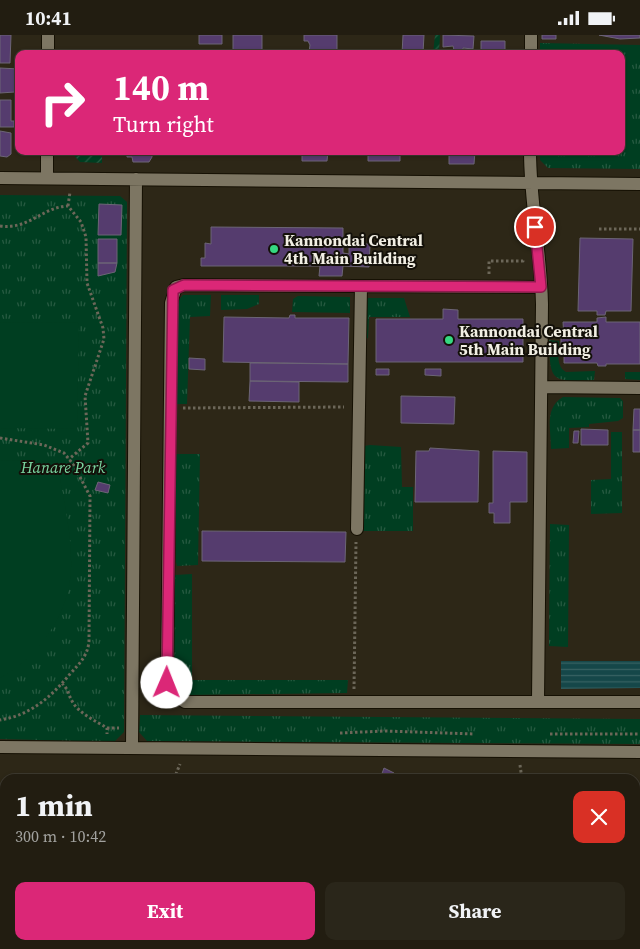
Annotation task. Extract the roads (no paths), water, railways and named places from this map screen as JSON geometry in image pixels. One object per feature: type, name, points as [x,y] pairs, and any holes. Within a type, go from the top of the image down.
[{"type":"street","points":[[48,35],[48,50]]},
{"type":"street","points":[[531,35],[531,50]]},
{"type":"street","points":[[47,155],[47,178]]},
{"type":"street","points":[[530,155],[530,183],[541,287],[542,387],[538,701]]},
{"type":"street","points":[[0,178],[640,184]]},
{"type":"street","points":[[132,748],[136,179]]},
{"type":"street","points":[[541,287],[184,285],[176,287],[171,303],[167,683],[174,695],[185,702],[640,702]]},
{"type":"street","points":[[357,529],[361,286]]},
{"type":"street","points":[[542,387],[640,388]]},
{"type":"street","points":[[0,747],[640,752]]},
{"type":"water","points":[[561,661],[640,661],[640,688],[561,689]]},
{"type":"place","name":"Kannondai Central 4th Main Building","points":[[274,249]]},
{"type":"place","name":"Kannondai Central 5th Main Building","points":[[449,340]]},
{"type":"park label","name":"Hanare Park","points":[[63,467]]}]
